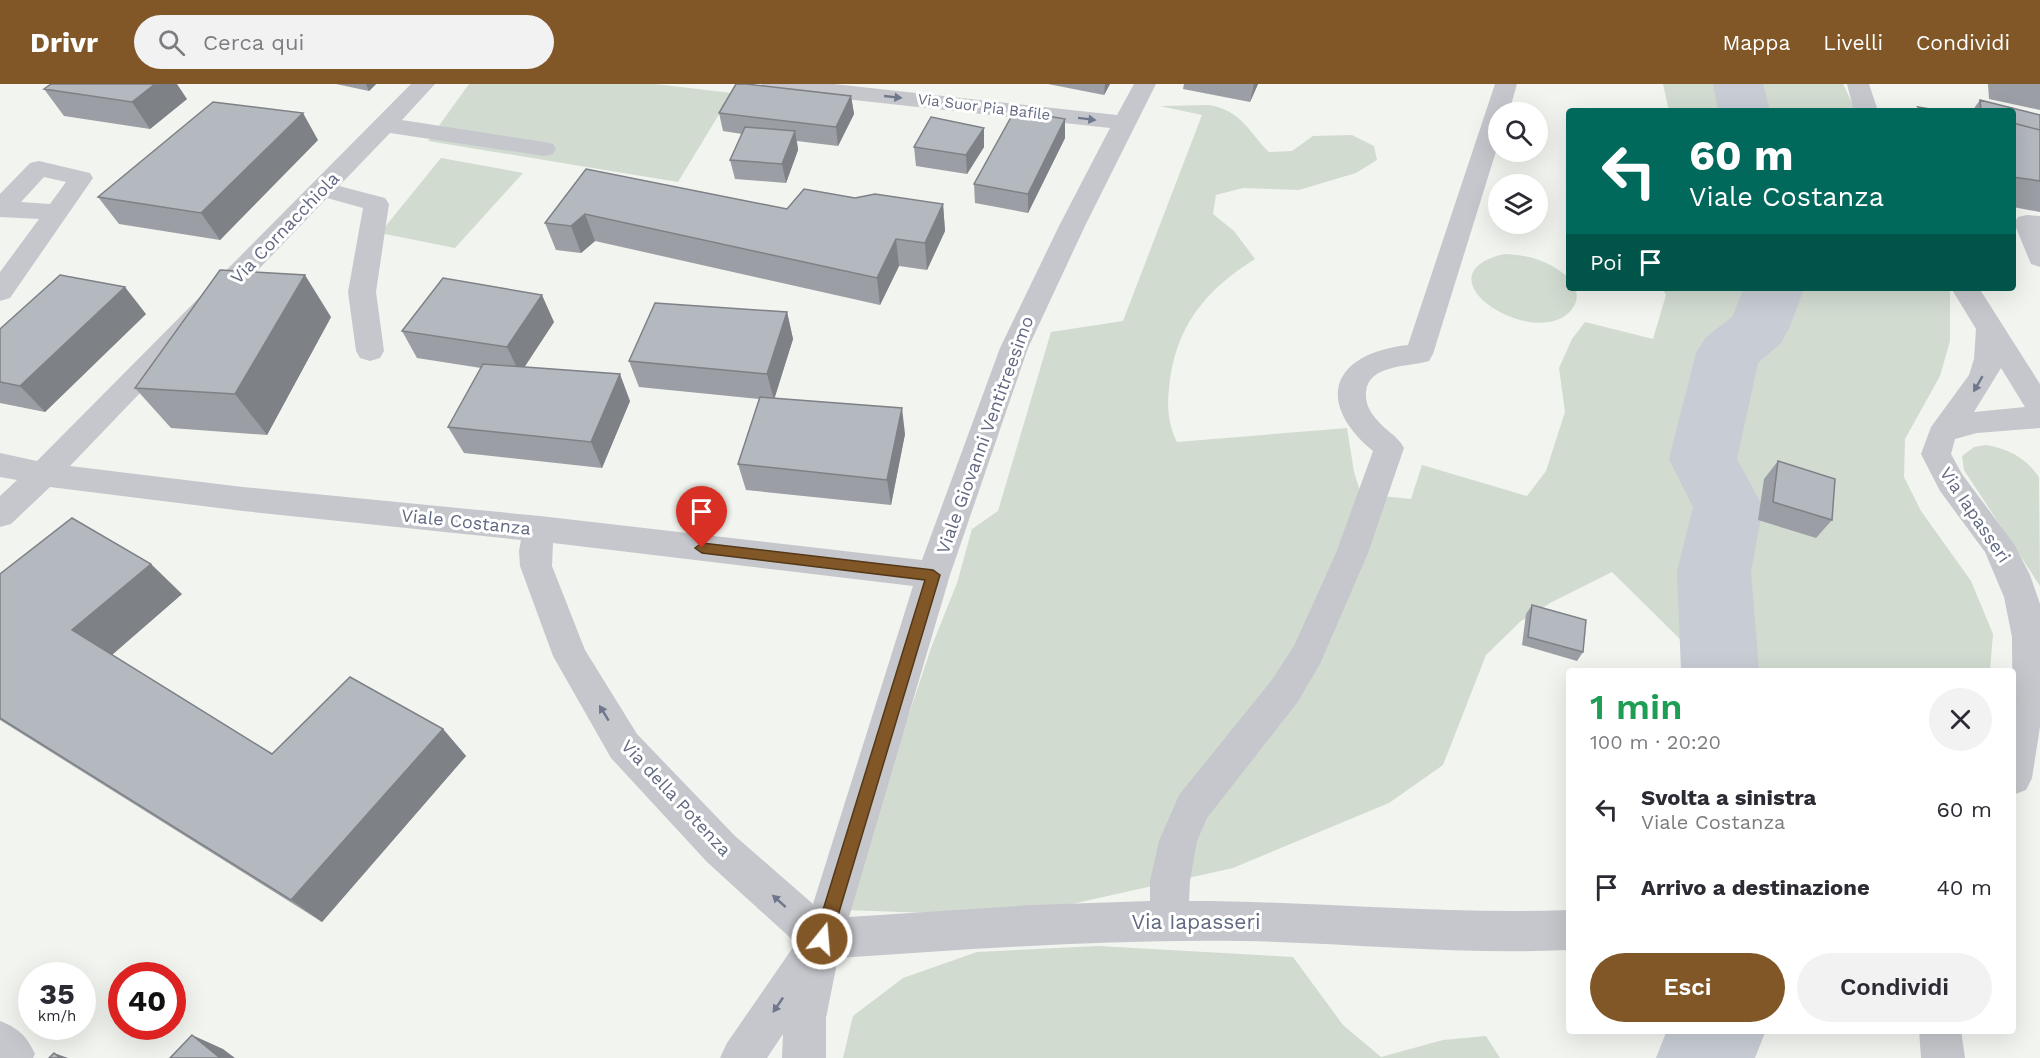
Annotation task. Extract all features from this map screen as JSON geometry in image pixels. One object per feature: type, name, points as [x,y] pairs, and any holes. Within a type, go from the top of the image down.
[{"type":"street","name":"Via Cornacchiola","points":[[0,515],[43,474],[424,84]]},
{"type":"street","name":"Via Suor Pia Bafile","points":[[772,84],[811,86],[1125,123]]},
{"type":"street","name":"Viale Giovanni Ventitreesimo","points":[[822,939],[933,575],[1014,348],[1072,226],[1145,84]]},
{"type":"street","points":[[1169,920],[1170,881],[1178,841],[1192,807],[1284,692],[1308,654],[1352,553],[1389,448],[1371,436],[1359,422],[1352,406],[1350,391],[1355,378],[1365,367],[1380,358],[1399,354],[1419,354],[1506,84]]},
{"type":"street","points":[[1858,84],[1865,108]]},
{"type":"street","points":[[385,125],[544,149]]},
{"type":"street","points":[[323,189],[376,204],[363,292],[370,351]]},
{"type":"street","points":[[0,292],[57,212]]},
{"type":"street","points":[[2040,224],[2027,223],[2040,258]]},
{"type":"street","points":[[1967,291],[2040,408]]},
{"type":"street","name":"Via Iapasseri","points":[[1990,329],[1991,351],[1985,370],[1974,391],[1937,442],[1936,456],[1946,474],[1991,534],[2016,579],[2027,622],[2028,661],[2022,729],[2016,762]]},
{"type":"street","points":[[1945,431],[1985,420],[2040,417]]},
{"type":"street","name":"Viale Costanza","points":[[0,465],[43,474],[243,499],[540,529],[933,575]]},
{"type":"street","name":"Via della Potenza","points":[[540,529],[535,551],[536,566],[570,656],[624,746],[721,849],[822,939]]},
{"type":"street","name":"Via Iapasseri","points":[[822,939],[1003,927],[1169,920],[1246,921],[1465,932],[1517,933],[1566,930]]},
{"type":"street","points":[[742,1058],[822,939]]},
{"type":"street","points":[[804,1058],[805,1018],[822,939]]},
{"type":"street","points":[[1940,1034],[1943,1058]]},
{"type":"street","points":[[0,1042],[13,1054],[9,1058]]},
{"type":"shaded area","points":[[469,84],[655,84],[732,93],[678,182],[428,141]]},
{"type":"shaded area","points":[[1663,84],[1843,84],[1855,108],[1668,108]]},
{"type":"shaded area","points":[[1209,105],[1220,108],[1243,122],[1269,152],[1292,151],[1313,136],[1352,135],[1374,146],[1377,160],[1356,173],[1299,190],[1243,188],[1216,195],[1213,214],[1234,231],[1255,259],[1221,284],[1195,312],[1178,346],[1172,366],[1168,402],[1170,422],[1177,442],[1347,428],[1354,472],[1361,494],[1411,499],[1422,465],[1527,496],[1546,471],[1565,412],[1559,368],[1572,339],[1585,322],[1653,339],[1666,295],[1664,291],[1950,291],[1950,341],[1940,376],[1905,439],[1904,477],[1921,511],[1971,581],[1993,634],[1990,668],[1690,668],[1686,645],[1612,572],[1550,603],[1521,621],[1486,655],[1443,765],[1389,803],[1233,868],[1018,916],[844,910],[931,648],[957,583],[972,529],[998,511],[1051,332],[1123,321],[1202,115],[1160,106]]},
{"type":"shaded area","points":[[441,158],[523,173],[455,248],[380,233]]},
{"type":"shaded area","points":[[1504,254],[1539,260],[1566,276],[1566,291],[1576,291],[1576,302],[1572,309],[1556,320],[1534,322],[1512,317],[1491,307],[1477,293],[1471,278],[1479,265]]},
{"type":"shaded area","points":[[1986,445],[2016,455],[2039,477],[2040,586],[1964,470],[1962,456],[1974,447]]},
{"type":"shaded area","points":[[1098,946],[1293,957],[1343,1025],[1381,1057],[1443,1040],[1486,1036],[1500,1058],[843,1058],[853,1016],[903,978],[977,952]]},
{"type":"building","points":[[51,84],[155,84],[132,102],[44,89]]},
{"type":"building","points":[[736,84],[851,96],[836,127],[719,113]]},
{"type":"building","points":[[1980,100],[2012,108],[1981,108]]},
{"type":"building","points":[[213,102],[303,113],[201,213],[98,197]]},
{"type":"building","points":[[2016,109],[2040,115],[2040,130],[2016,124]]},
{"type":"building","points":[[1015,110],[1065,119],[1028,194],[974,184]]},
{"type":"building","points":[[931,117],[984,128],[966,155],[914,147]]},
{"type":"building","points":[[2016,124],[2040,130],[2040,181],[2016,177]]},
{"type":"building","points":[[745,127],[795,131],[782,164],[730,160]]},
{"type":"building","points":[[586,169],[787,209],[804,189],[855,198],[875,194],[943,204],[925,243],[896,239],[877,278],[585,214],[571,226],[545,223]]},
{"type":"building","points":[[220,270],[305,275],[235,394],[135,388]]},
{"type":"building","points":[[60,275],[125,287],[20,386],[0,382],[0,329]]},
{"type":"building","points":[[443,278],[542,295],[507,347],[402,331]]},
{"type":"building","points":[[655,303],[787,312],[767,374],[629,361]]},
{"type":"building","points":[[483,364],[620,374],[591,442],[448,427]]},
{"type":"building","points":[[760,397],[902,408],[887,480],[738,464]]},
{"type":"building","points":[[1778,461],[1835,479],[1832,520],[1773,502]]},
{"type":"building","points":[[72,518],[151,564],[72,630],[272,754],[350,677],[443,729],[291,900],[0,718],[0,574]]},
{"type":"building","points":[[1532,605],[1586,620],[1583,652],[1528,637]]},
{"type":"building","points":[[192,1035],[220,1058],[170,1058]]},
{"type":"building","points":[[54,1053],[60,1058],[49,1058]]},
{"type":"waterway","points":[[1738,84],[1743,108]]},
{"type":"waterway","points":[[1720,668],[1714,572],[1728,507],[1703,459],[1728,353],[1758,329],[1773,291]]},
{"type":"waterway","points":[[1704,1058],[1717,1034]]},
{"type":"route","points":[[702,548],[933,575],[822,939]]}]
